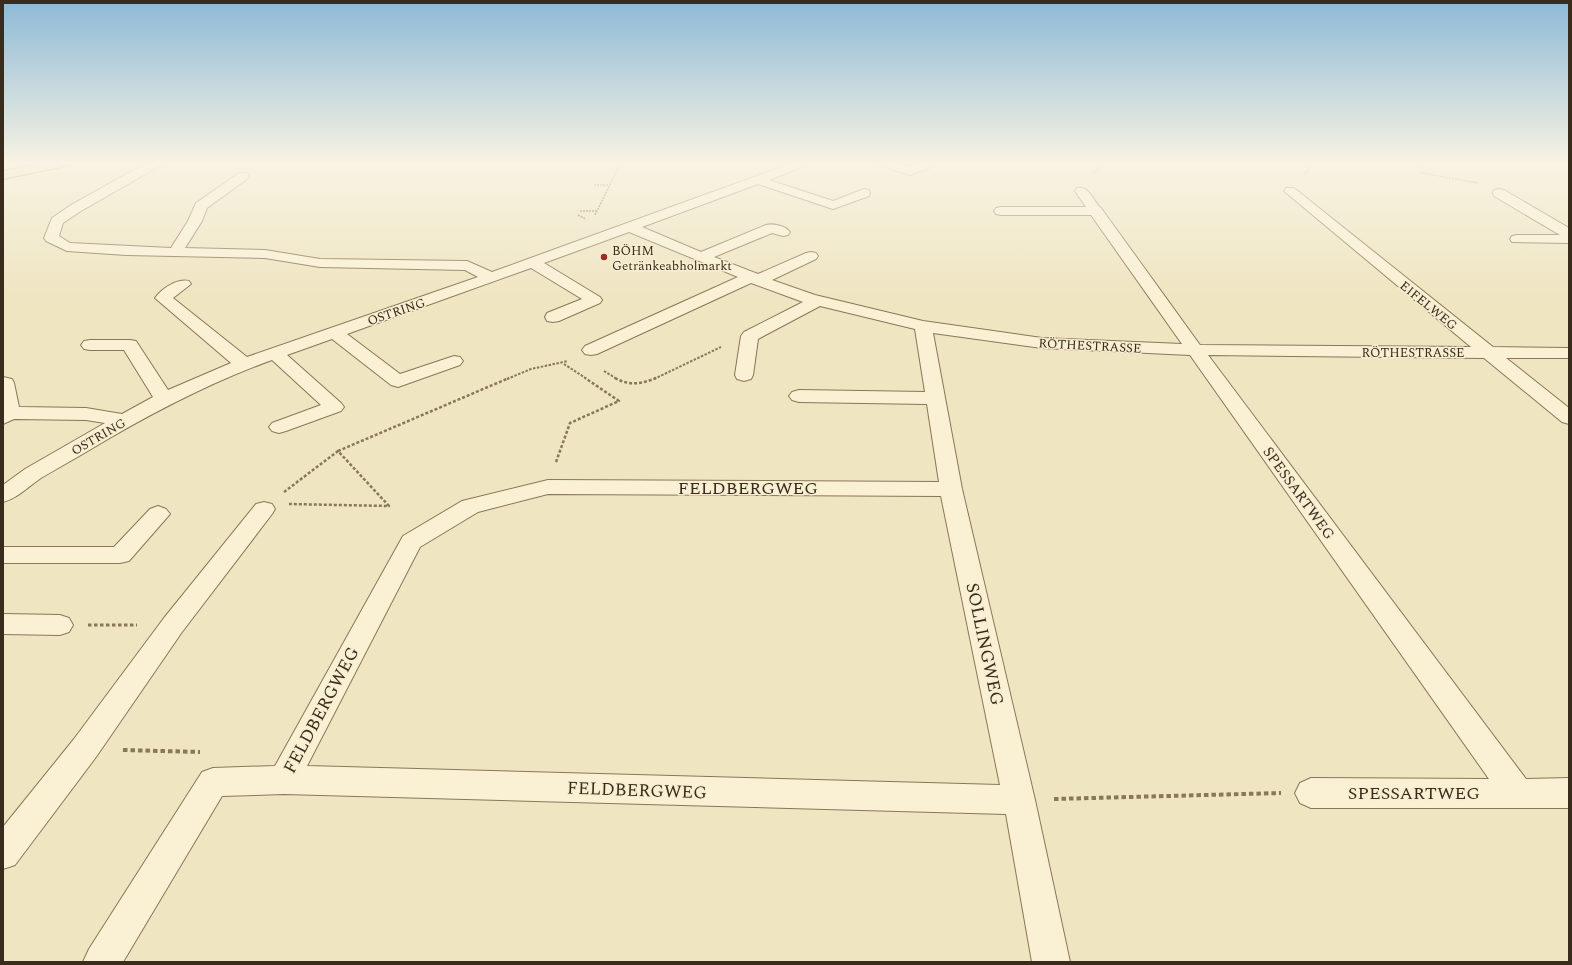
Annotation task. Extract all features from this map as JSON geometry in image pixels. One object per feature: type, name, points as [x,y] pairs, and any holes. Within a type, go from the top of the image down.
[{"type":"street","points":[[81,207],[57,221],[51,238],[67,247],[126,251],[265,254],[320,263],[467,266],[492,277]]},
{"type":"street","points":[[175,252],[195,221],[201,207]]},
{"type":"street","name":"OSTRING","points":[[3,495],[33,474],[125,420],[164,399],[244,364],[492,277],[682,207]]},
{"type":"street","name":"SPESSARTWEG","points":[[1093,207],[1195,350],[1518,794]]},
{"type":"street","name":"EIFELWEG","points":[[1309,207],[1569,418]]},
{"type":"street","points":[[1523,207],[1569,234]]},
{"type":"street","points":[[1001,211],[1096,211]]},
{"type":"street","name":"RÖTHESTRASSE","points":[[628,226],[755,279],[817,301],[923,326],[1042,343],[1195,350],[1569,353]]},
{"type":"street","points":[[701,257],[771,228],[783,232]]},
{"type":"street","points":[[1569,234],[1517,236],[1569,239]]},
{"type":"street","points":[[586,353],[811,256]]},
{"type":"street","points":[[286,258],[309,274]]},
{"type":"street","points":[[532,262],[594,300],[553,317]]},
{"type":"street","points":[[183,284],[163,298],[244,364]]},
{"type":"street","points":[[744,375],[750,336],[817,301]]},
{"type":"street","name":"SOLLINGWEG","points":[[923,326],[951,489],[1019,800],[1051,962]]},
{"type":"street","points":[[335,332],[398,381],[454,360]]},
{"type":"street","points":[[90,345],[130,345],[164,399]]},
{"type":"street","points":[[274,353],[334,407],[279,427]]},
{"type":"street","points":[[3,383],[5,383],[5,415],[86,414],[125,420]]},
{"type":"street","points":[[799,396],[935,398]]},
{"type":"street","name":"FELDBERGWEG","points":[[951,489],[548,487],[470,506],[411,542],[284,780],[1019,800]]},
{"type":"street","points":[[3,853],[84,748],[173,625],[266,506]]},
{"type":"street","points":[[3,555],[120,555],[158,514]]},
{"type":"street","points":[[3,624],[60,625]]},
{"type":"street","points":[[102,962],[213,782],[284,780]]},
{"type":"street","name":"SPESSARTWEG","points":[[1311,793],[1569,793]]},
{"type":"path","points":[[599,207],[592,222],[609,234]]},
{"type":"path","points":[[580,211],[597,211]]},
{"type":"path","points":[[266,506],[338,451],[532,369],[563,363],[586,353],[618,381],[635,385],[655,379],[725,345],[750,336]]},
{"type":"path","points":[[548,487],[570,423],[619,401],[563,363]]},
{"type":"path","points":[[266,506],[389,506],[338,451]]},
{"type":"path","points":[[60,625],[173,625]]},
{"type":"path","points":[[84,748],[203,752]]},
{"type":"path","points":[[1019,800],[1311,793]]},
{"type":"place","name":"BÖHM Getränkeabholmarkt","points":[[604,257]]}]
